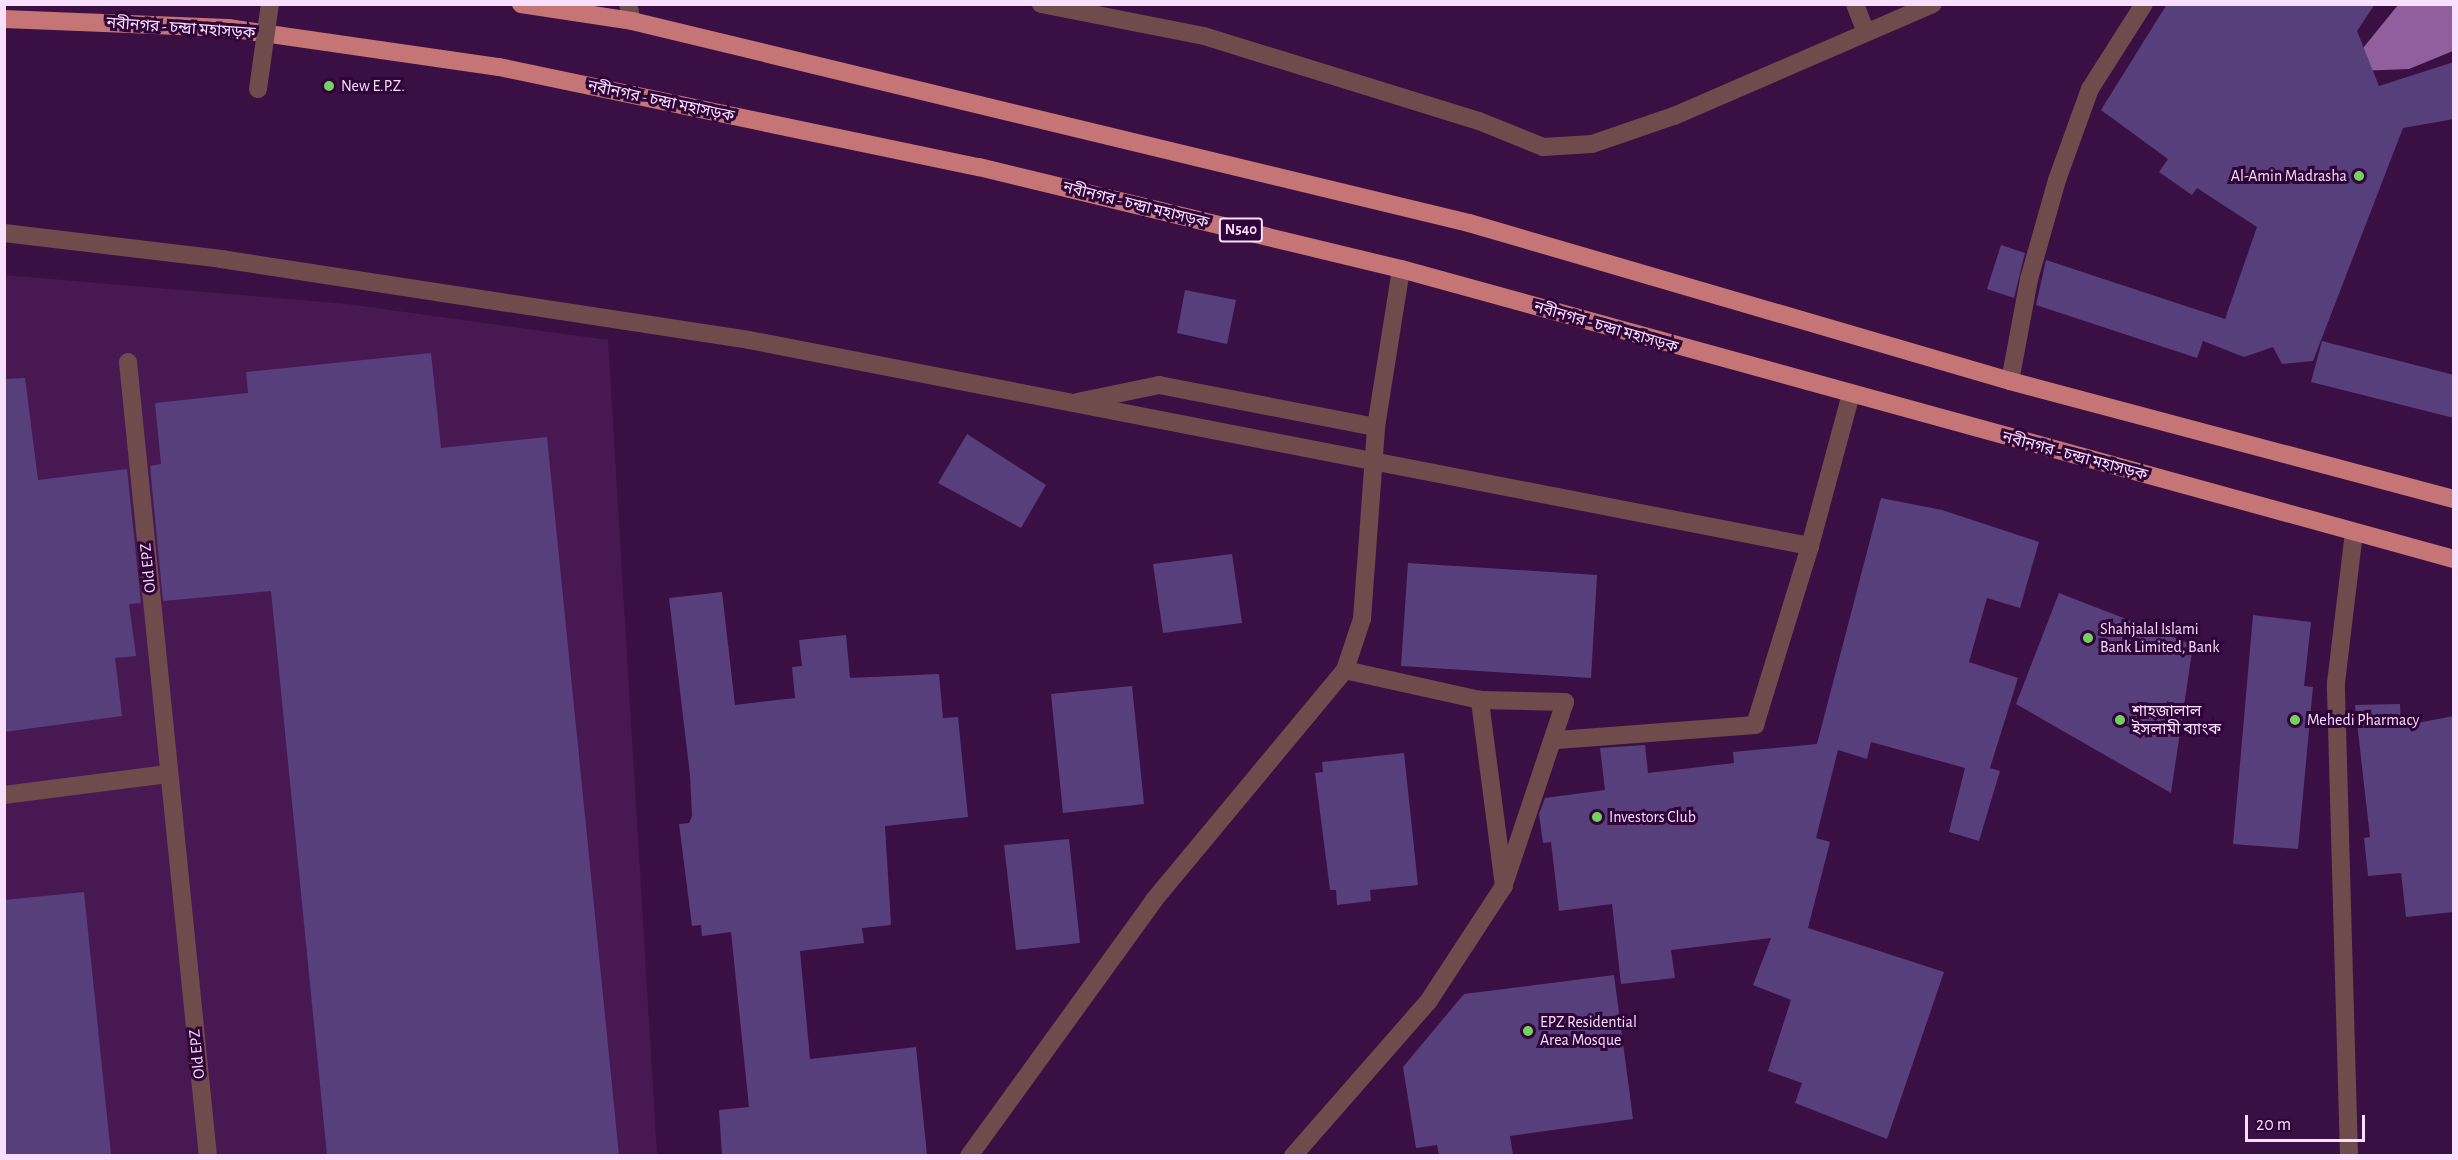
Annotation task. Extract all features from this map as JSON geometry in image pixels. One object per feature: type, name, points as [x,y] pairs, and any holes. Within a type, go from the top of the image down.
[{"type":"highway","points":[[521,4],[630,13],[1469,224],[2010,381],[2454,500]]},
{"type":"highway","name":"নবীনগর - চন্দ্রা মহাসড়ক","points":[[4,19],[228,28],[499,68],[979,167],[1401,269],[2454,560]]},
{"type":"street","points":[[258,89],[270,4]]},
{"type":"street","points":[[1041,4],[1204,36],[1479,122],[1543,147],[1592,144],[1674,116],[1933,4]]},
{"type":"street","points":[[1855,4],[1866,32]]},
{"type":"street","points":[[2010,381],[2030,279],[2057,180],[2090,89],[2144,4]]},
{"type":"street","points":[[4,233],[221,260],[748,340],[1372,463],[1631,508],[1810,546]]},
{"type":"street","points":[[969,1155],[1154,900],[1345,670],[1362,619],[1376,427],[1401,269]]},
{"type":"street","name":"Old EPZ","points":[[128,362],[208,1155]]},
{"type":"street","points":[[1069,403],[1159,385],[1376,427]]},
{"type":"street","points":[[1557,740],[1755,725],[1810,546],[1851,394]]},
{"type":"street","points":[[2349,1155],[2336,683],[2354,533]]},
{"type":"street","points":[[1293,1155],[1428,1002],[1504,886],[1557,740],[1566,702],[1480,700],[1345,670]]},
{"type":"street","points":[[1480,700],[1504,886]]},
{"type":"street","points":[[4,795],[168,774]]},
{"type":"shaded area","points":[[2398,5],[2453,5],[2453,51],[2409,69],[2357,71],[2359,53]]},
{"type":"shaded area","points":[[4,275],[347,304],[608,340],[657,1155],[5,1155]]},
{"type":"building","points":[[2167,4],[2375,4],[2357,31],[2379,86],[2454,62],[2454,119],[2403,128],[2313,361],[2282,364],[2273,347],[2244,357],[2203,341],[2197,358],[2036,305],[2046,260],[2225,319],[2257,227],[2197,188],[2192,195],[2159,172],[2168,159],[2101,110]]},
{"type":"building","points":[[2001,245],[2025,253],[2014,298],[1987,289]]},
{"type":"building","points":[[1185,290],[1236,300],[1227,344],[1177,333]]},
{"type":"building","points":[[2322,341],[2454,375],[2454,418],[2311,382]]},
{"type":"building","points":[[431,353],[441,448],[547,437],[619,1155],[327,1155],[271,591],[163,601],[150,466],[161,464],[155,403],[248,393],[246,372]]},
{"type":"building","points":[[25,378],[38,480],[127,469],[141,603],[129,604],[136,656],[115,658],[122,716],[4,732],[4,379]]},
{"type":"building","points":[[967,434],[1046,485],[1021,528],[938,483]]},
{"type":"building","points":[[1881,498],[1942,510],[2039,542],[2020,608],[1987,598],[1969,662],[2018,678],[1990,768],[2000,771],[1979,841],[1949,832],[1965,768],[1871,742],[1867,759],[1838,750],[1816,838],[1830,842],[1808,928],[1944,972],[1887,1139],[1795,1103],[1802,1083],[1768,1071],[1791,1000],[1753,985],[1771,938],[1671,950],[1675,978],[1621,984],[1612,904],[1559,911],[1551,842],[1543,843],[1539,814],[1545,798],[1605,790],[1600,748],[1645,745],[1648,773],[1734,763],[1733,752],[1817,744]]},
{"type":"building","points":[[1232,554],[1242,623],[1163,633],[1153,564]]},
{"type":"building","points":[[1408,563],[1597,575],[1591,678],[1401,666]]},
{"type":"building","points":[[722,592],[735,705],[795,698],[792,667],[802,666],[799,640],[846,635],[850,678],[939,674],[943,718],[958,717],[968,817],[885,826],[891,925],[862,928],[864,943],[800,951],[810,1059],[916,1047],[927,1155],[722,1155],[719,1110],[749,1107],[731,932],[702,936],[701,925],[692,926],[679,824],[689,823],[692,816],[690,775],[669,598]]},
{"type":"building","points":[[2059,593],[2193,645],[2171,793],[2016,704]]},
{"type":"building","points":[[2253,615],[2311,622],[2304,686],[2313,687],[2298,849],[2233,844]]},
{"type":"building","points":[[1132,686],[1144,804],[1063,813],[1051,694]]},
{"type":"building","points":[[2400,704],[2401,726],[2454,716],[2454,912],[2406,917],[2401,873],[2368,876],[2364,838],[2370,837],[2355,705]]},
{"type":"building","points":[[1404,753],[1418,885],[1370,890],[1371,901],[1337,905],[1336,890],[1330,890],[1315,773],[1323,772],[1322,762]]},
{"type":"building","points":[[1069,839],[1080,943],[1016,950],[1004,845]]},
{"type":"building","points":[[84,892],[111,1155],[4,1155],[4,900]]},
{"type":"building","name":"EPZ Residential Area Mosque","points":[[1614,975],[1633,1119],[1510,1136],[1513,1155],[1439,1155],[1437,1145],[1416,1148],[1403,1067],[1464,994]]},
{"type":"place","name":"New E.P.Z.","points":[[329,86]]},
{"type":"place","name":"Al-Amin Madrasha","points":[[2359,176]]},
{"type":"place","name":"Shahjalal Islami Bank Limited, Bank","points":[[2088,638]]},
{"type":"place","name":"শাহজালাল ইসলামী ব্যাংক","points":[[2120,720]]},
{"type":"place","name":"Mehedi Pharmacy","points":[[2295,720]]},
{"type":"place","name":"Investors Club","points":[[1597,817]]},
{"type":"place","name":"EPZ Residential Area Mosque","points":[[1528,1031]]}]
